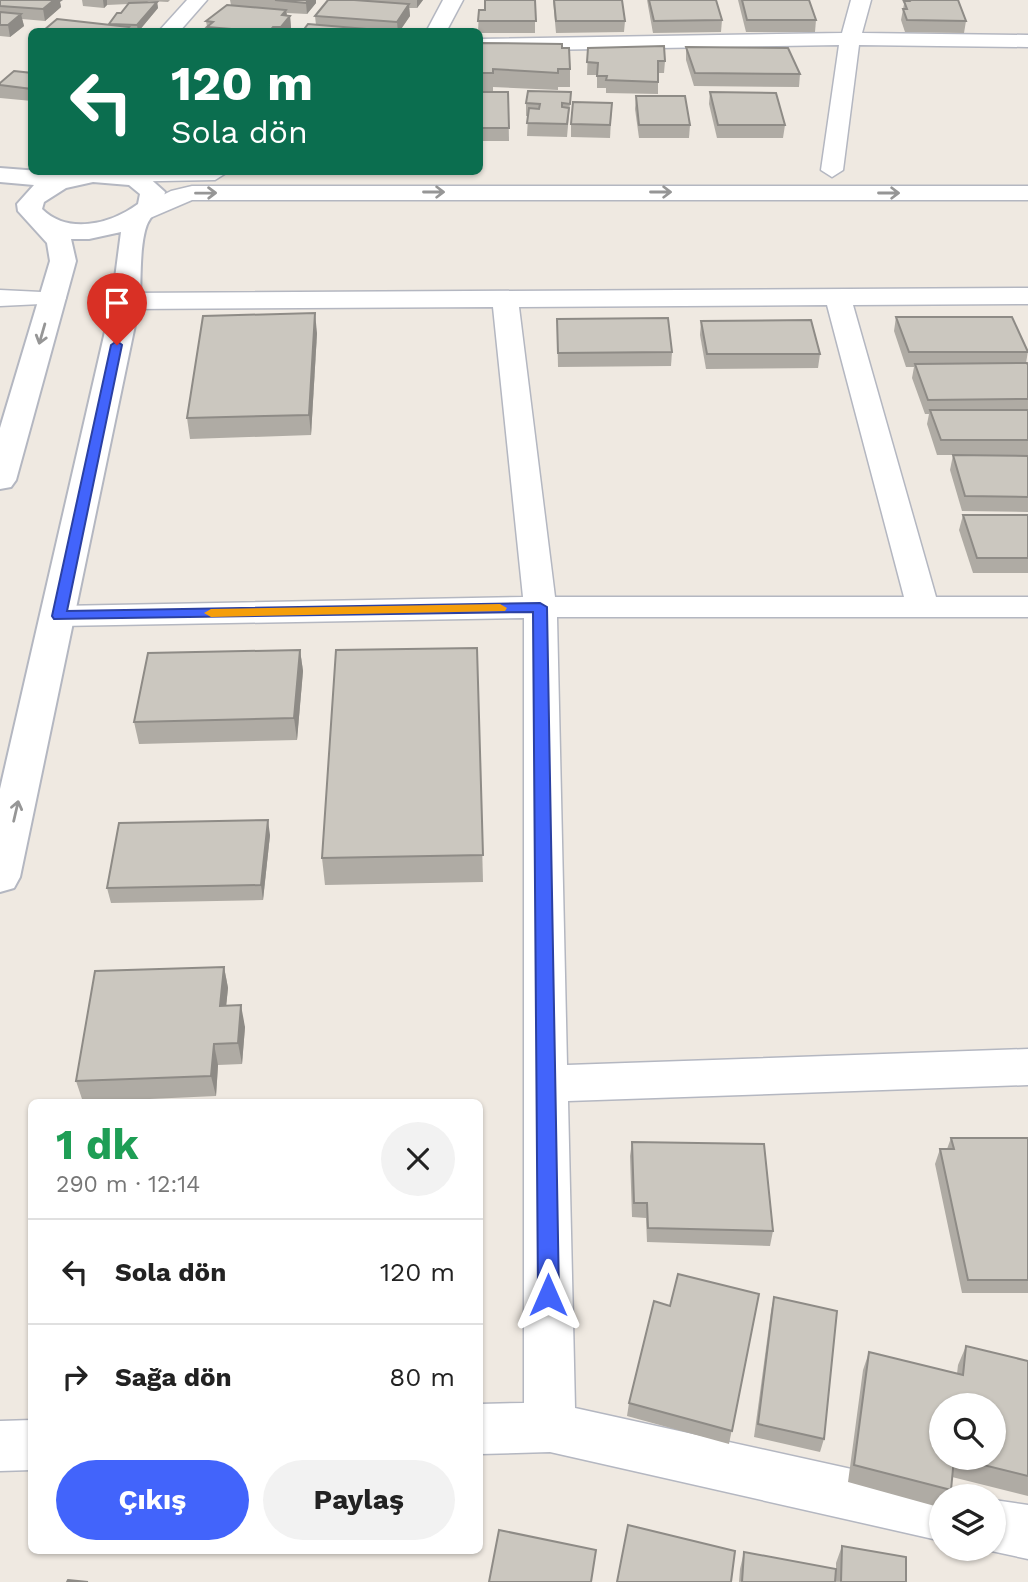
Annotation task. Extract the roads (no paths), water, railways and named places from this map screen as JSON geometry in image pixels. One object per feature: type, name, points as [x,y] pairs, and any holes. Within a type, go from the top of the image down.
[{"type":"main road","points":[[0,175],[109,175],[137,180],[153,192],[150,207],[140,216],[96,229],[69,230],[28,215]]},
{"type":"main road","points":[[28,215],[29,204],[41,190],[70,176]]},
{"type":"main road","points":[[0,480],[63,261],[60,242],[28,215]]},
{"type":"main road","points":[[0,877],[127,301],[130,248],[140,216]]},
{"type":"street","points":[[172,28],[197,0]]},
{"type":"street","points":[[438,28],[453,0]]},
{"type":"street","points":[[832,170],[850,39],[861,0]]},
{"type":"street","points":[[483,45],[850,39],[1028,41]]},
{"type":"street","points":[[483,171],[601,170]]},
{"type":"street","points":[[805,170],[860,170]]},
{"type":"street","points":[[140,216],[179,196],[192,193],[1028,193]]},
{"type":"street","points":[[838,296],[923,607]]},
{"type":"street","points":[[127,301],[1028,296]]},
{"type":"street","points":[[0,298],[53,298]]},
{"type":"street","points":[[505,299],[540,607],[550,1427]]},
{"type":"street","points":[[59,616],[540,607],[1028,607]]},
{"type":"street","points":[[546,1084],[1028,1066]]},
{"type":"street","points":[[483,1429],[550,1427],[929,1512]]},
{"type":"street","points":[[0,1446],[28,1445]]},
{"type":"street","points":[[1006,1529],[1028,1532]]}]
